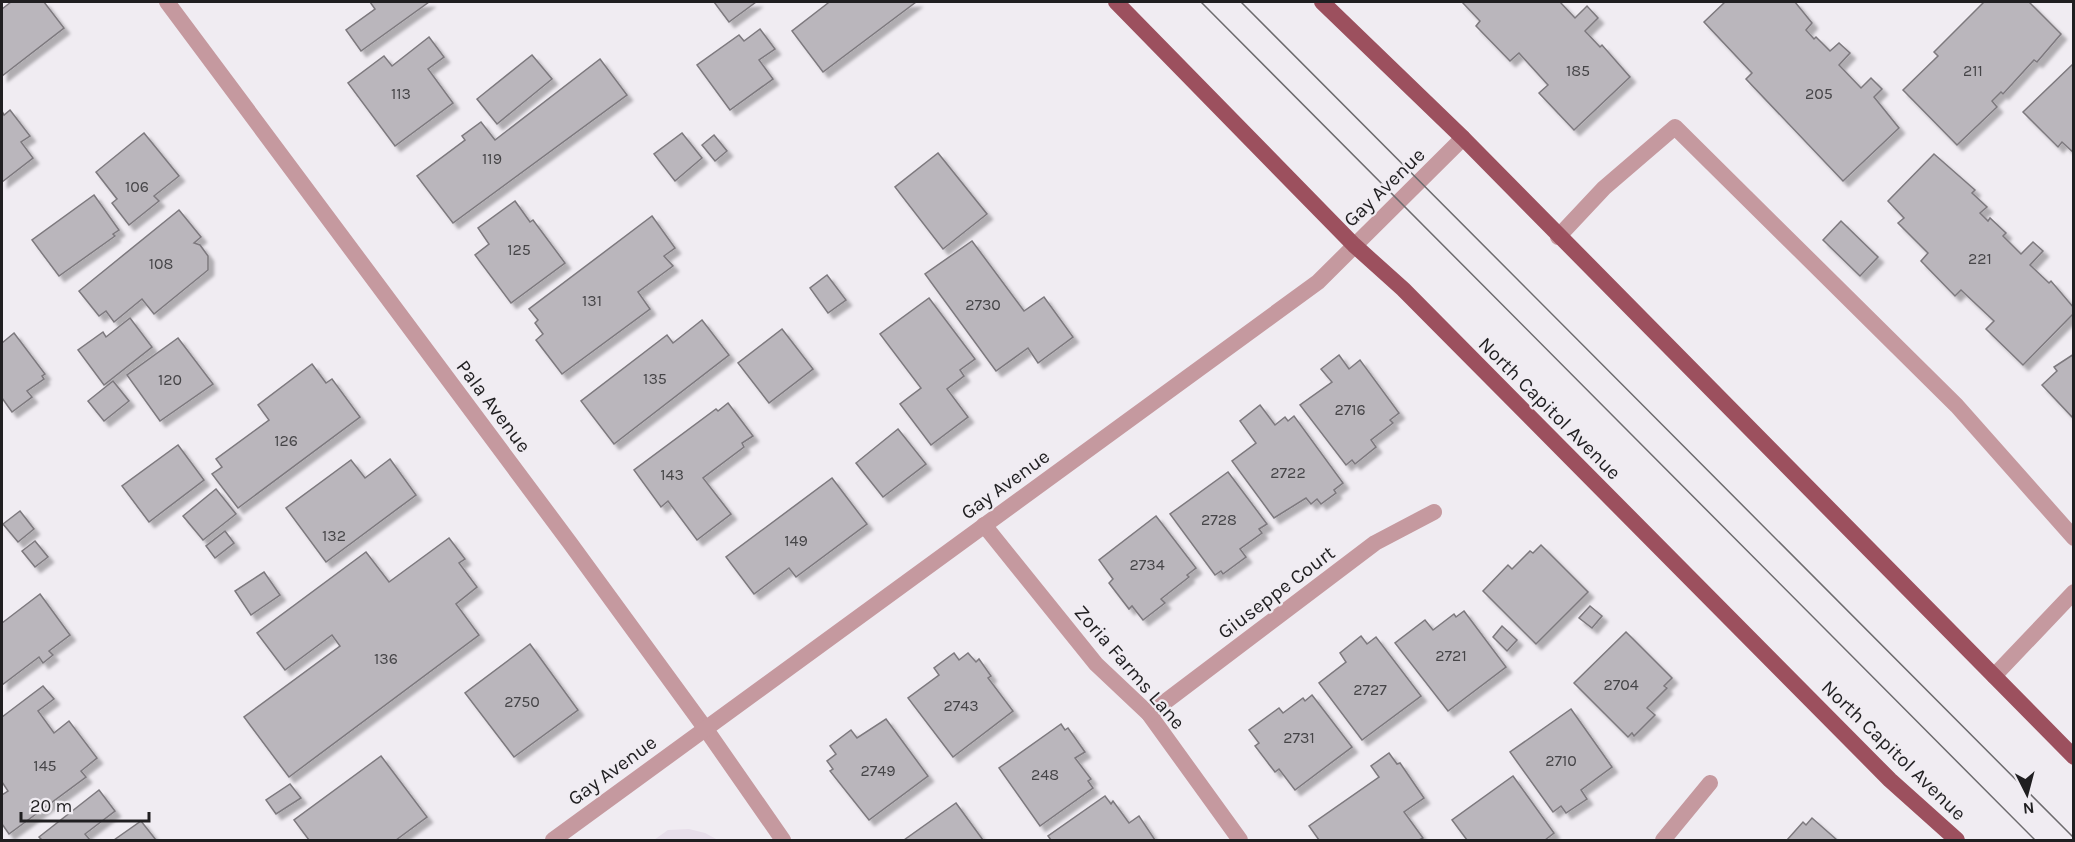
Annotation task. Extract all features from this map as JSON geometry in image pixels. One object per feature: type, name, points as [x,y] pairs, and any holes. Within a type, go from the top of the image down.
[{"type":"main road","name":"North Capitol Avenue","points":[[1116,2],[1354,245],[1403,290],[1890,780],[1957,840]]},
{"type":"main road","points":[[1322,2],[1463,138],[1558,237],[2073,757]]},
{"type":"street","name":"Pala Avenue","points":[[167,2],[705,728],[783,840]]},
{"type":"street","points":[[1558,237],[1604,188],[1676,128],[1957,406],[2073,538]]},
{"type":"street","name":"Gay Avenue","points":[[553,840],[1318,282],[1463,138]]},
{"type":"street","name":"Giuseppe Court","points":[[1149,714],[1375,543],[1434,512]]},
{"type":"street","name":"Zoria Farms Lane","points":[[984,525],[1096,664],[1149,714],[1240,840]]},
{"type":"street","points":[[1994,676],[2073,592]]},
{"type":"street","points":[[1663,840],[1710,783]]},
{"type":"shaded area","points":[[689,829],[705,833],[718,840],[654,840],[668,830]]},
{"type":"building","points":[[11,2],[44,2],[64,28],[2,76],[2,9]]},
{"type":"building","points":[[370,2],[429,2],[361,51],[346,30],[375,9]]},
{"type":"building","points":[[714,2],[756,2],[729,22]]},
{"type":"building","points":[[827,2],[916,2],[823,72],[792,31]]},
{"type":"building","points":[[1462,2],[1560,2],[1575,18],[1587,6],[1598,18],[1585,31],[1600,47],[1602,45],[1630,77],[1574,130],[1539,93],[1548,85],[1519,53],[1510,61],[1476,26],[1480,21]]},
{"type":"building","points":[[1725,2],[1795,2],[1812,23],[1806,30],[1814,39],[1816,37],[1830,51],[1839,43],[1850,53],[1839,65],[1861,88],[1871,78],[1882,89],[1874,97],[1899,128],[1843,181],[1746,79],[1752,73],[1704,22]]},
{"type":"building","points":[[1984,2],[2029,2],[2061,34],[2037,62],[2034,60],[2003,94],[2001,92],[1992,101],[1997,107],[1957,145],[1903,90],[1938,56],[1934,52]]},
{"type":"building","points":[[760,29],[775,49],[759,60],[773,79],[730,110],[697,65],[739,35],[744,41]]},
{"type":"building","points":[[429,37],[444,57],[428,69],[453,103],[395,146],[348,83],[384,56],[392,66]]},
{"type":"building","points":[[532,55],[552,79],[497,124],[477,99]]},
{"type":"building","points":[[600,59],[627,95],[453,223],[417,176],[465,140],[462,136],[481,122],[495,140]]},
{"type":"building","points":[[2074,63],[2074,153],[2062,142],[2058,147],[2023,112]]},
{"type":"building","points":[[10,110],[30,136],[21,142],[33,158],[2,182],[2,111],[4,115]]},
{"type":"building","points":[[144,133],[179,176],[154,196],[159,201],[129,225],[112,203],[117,199],[96,172]]},
{"type":"building","points":[[682,133],[702,158],[675,181],[654,154]]},
{"type":"building","points":[[714,135],[727,151],[715,161],[702,145]]},
{"type":"building","points":[[938,153],[987,214],[943,249],[895,187]]},
{"type":"building","points":[[1934,154],[1975,190],[1972,193],[1987,207],[1980,213],[1988,221],[1990,218],[2006,233],[2003,236],[2021,254],[2033,242],[2043,251],[2030,265],[2049,283],[2051,281],[2074,308],[2074,313],[2023,365],[1986,329],[1994,321],[1961,290],[1955,296],[1921,261],[1928,253],[1898,223],[1904,218],[1888,201]]},
{"type":"building","points":[[94,195],[119,230],[113,234],[115,236],[59,276],[32,240]]},
{"type":"building","points":[[515,201],[530,222],[533,220],[565,263],[511,303],[475,255],[489,244],[478,228]]},
{"type":"building","points":[[179,210],[201,237],[194,243],[200,245],[208,256],[208,270],[154,314],[142,299],[114,322],[106,311],[99,316],[79,291]]},
{"type":"building","points":[[652,216],[675,248],[664,256],[673,266],[638,292],[650,309],[562,374],[536,340],[543,334],[535,323],[538,320],[529,309]]},
{"type":"building","points":[[1841,221],[1878,257],[1860,276],[1823,240]]},
{"type":"building","points":[[972,241],[1024,311],[1044,297],[1073,337],[1038,363],[1028,348],[996,371],[925,274]]},
{"type":"building","points":[[827,275],[846,300],[828,313],[810,288]]},
{"type":"building","points":[[929,298],[975,359],[960,370],[964,376],[947,389],[968,417],[931,445],[900,404],[921,388],[880,334]]},
{"type":"building","points":[[130,318],[152,347],[104,385],[78,350],[103,332],[106,337]]},
{"type":"building","points":[[702,320],[729,355],[614,444],[581,401],[667,335],[673,343]]},
{"type":"building","points":[[782,329],[813,369],[769,403],[738,363]]},
{"type":"building","points":[[14,333],[45,374],[42,376],[44,379],[27,391],[32,397],[12,412],[2,398],[2,343]]},
{"type":"building","points":[[178,338],[213,384],[160,421],[127,375]]},
{"type":"building","points":[[2074,354],[2074,419],[2042,385],[2057,371],[2054,367]]},
{"type":"building","points":[[1339,355],[1349,369],[1360,360],[1399,413],[1390,420],[1393,423],[1371,440],[1376,447],[1355,464],[1352,460],[1346,465],[1300,405],[1332,382],[1321,369]]},
{"type":"building","points":[[312,364],[326,383],[332,379],[360,417],[238,508],[212,474],[222,467],[216,459],[269,420],[258,405]]},
{"type":"building","points":[[113,381],[129,401],[104,421],[88,401]]},
{"type":"building","points":[[728,403],[753,436],[742,443],[744,447],[703,478],[731,514],[697,540],[668,501],[661,507],[634,470],[716,409],[718,411]]},
{"type":"building","points":[[1260,405],[1275,425],[1285,417],[1288,421],[1294,416],[1343,483],[1334,490],[1336,493],[1321,504],[1317,499],[1311,504],[1306,498],[1274,518],[1232,461],[1256,443],[1240,421]]},
{"type":"building","points":[[898,429],[926,464],[883,497],[856,463]]},
{"type":"building","points":[[178,445],[204,480],[149,522],[122,486]]},
{"type":"building","points":[[390,459],[416,495],[326,562],[286,508],[351,460],[365,478]]},
{"type":"building","points":[[1228,472],[1267,524],[1259,529],[1262,533],[1240,549],[1246,557],[1223,574],[1221,571],[1215,575],[1170,514]]},
{"type":"building","points":[[832,478],[867,524],[796,577],[789,568],[754,594],[726,557]]},
{"type":"building","points":[[216,489],[236,514],[203,540],[183,516]]},
{"type":"building","points":[[20,511],[34,529],[18,542],[3,524]]},
{"type":"building","points":[[1156,516],[1196,568],[1187,575],[1189,577],[1161,599],[1165,603],[1143,620],[1132,606],[1129,609],[1109,583],[1113,579],[1099,560]]},
{"type":"building","points":[[225,531],[234,543],[215,558],[206,546]]},
{"type":"building","points":[[449,538],[465,559],[459,563],[477,587],[456,604],[479,635],[289,777],[244,717],[340,646],[332,635],[285,670],[257,633],[366,552],[389,582]]},
{"type":"building","points":[[35,541],[48,557],[35,567],[22,551]]},
{"type":"building","points":[[1541,545],[1588,592],[1536,644],[1483,591],[1508,565],[1512,569],[1530,551],[1533,553]]},
{"type":"building","points":[[264,572],[280,595],[251,615],[235,591]]},
{"type":"building","points":[[40,594],[70,635],[49,651],[53,655],[43,663],[39,657],[2,685],[2,623]]},
{"type":"building","points":[[1590,606],[1602,616],[1592,628],[1579,618]]},
{"type":"building","points":[[1464,611],[1506,667],[1448,711],[1395,643],[1425,620],[1433,630],[1454,614],[1456,617]]},
{"type":"building","points":[[1502,626],[1517,640],[1507,651],[1493,637]]},
{"type":"building","points":[[1626,632],[1672,678],[1664,686],[1667,688],[1647,708],[1655,715],[1634,736],[1632,733],[1628,737],[1574,683]]},
{"type":"building","points":[[1361,636],[1367,644],[1376,637],[1421,696],[1362,740],[1319,683],[1346,662],[1340,653]]},
{"type":"building","points":[[530,644],[578,710],[514,757],[465,693]]},
{"type":"building","points":[[954,653],[959,660],[968,653],[976,662],[979,659],[991,676],[988,678],[1013,711],[953,757],[908,698],[939,675],[934,668]]},
{"type":"building","points":[[43,686],[54,699],[38,711],[54,733],[69,721],[97,758],[81,771],[86,777],[9,834],[2,824],[2,795],[8,791],[2,782],[2,717]]},
{"type":"building","points":[[1312,695],[1352,747],[1295,790],[1279,769],[1275,772],[1255,746],[1259,743],[1249,730],[1279,708],[1283,713],[1303,698],[1305,701]]},
{"type":"building","points":[[1571,709],[1612,767],[1581,790],[1587,799],[1566,813],[1561,806],[1553,812],[1510,752]]},
{"type":"building","points":[[886,719],[928,776],[869,820],[830,771],[833,769],[827,761],[836,754],[830,746],[851,730],[857,738]]},
{"type":"building","points":[[1061,724],[1065,730],[1068,728],[1085,752],[1075,758],[1091,779],[1088,781],[1093,788],[1040,826],[999,768]]},
{"type":"building","points":[[1389,753],[1397,764],[1400,763],[1424,798],[1404,812],[1423,838],[1419,840],[1319,840],[1309,826],[1379,777],[1371,766]]},
{"type":"building","points":[[381,756],[427,817],[396,840],[309,840],[294,820]]},
{"type":"building","points":[[1513,776],[1554,833],[1545,840],[1467,840],[1452,820]]},
{"type":"building","points":[[290,784],[301,798],[276,814],[266,800]]},
{"type":"building","points":[[99,790],[115,811],[85,834],[90,840],[42,840],[39,837]]},
{"type":"building","points":[[1105,796],[1111,804],[1113,801],[1129,823],[1139,816],[1155,840],[1051,840],[1048,836]]},
{"type":"building","points":[[956,803],[983,840],[904,840]]},
{"type":"building","points":[[1812,818],[1837,840],[1787,840],[1803,822],[1806,825]]},
{"type":"building","points":[[141,821],[156,840],[114,840]]},
{"type":"tram line","points":[[1201,2],[2035,840]]},
{"type":"tram line","points":[[1241,2],[2074,838]]}]
